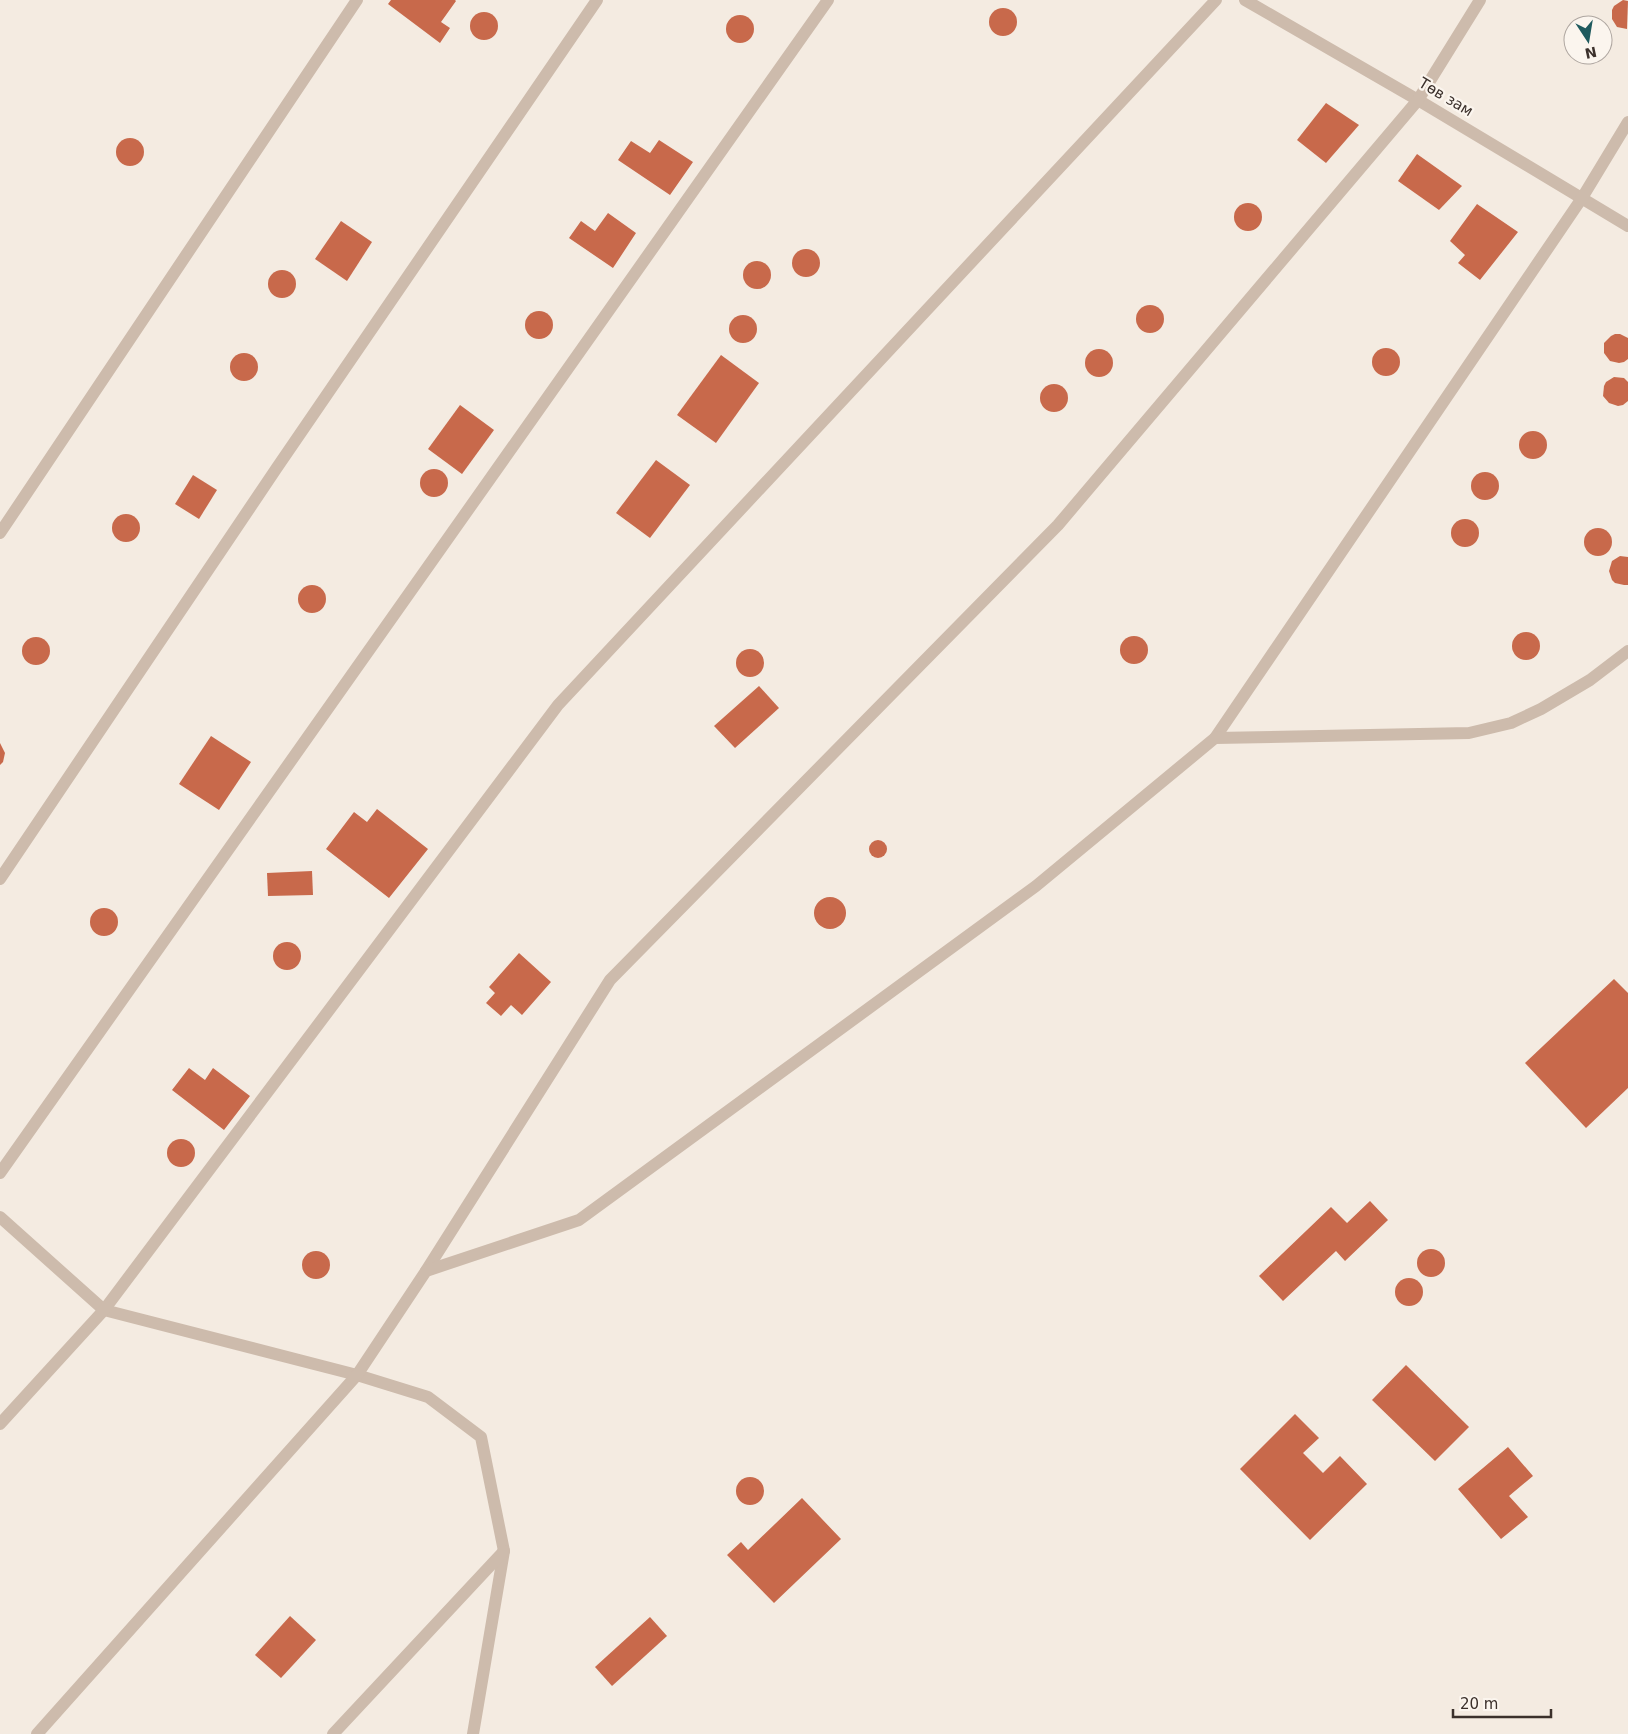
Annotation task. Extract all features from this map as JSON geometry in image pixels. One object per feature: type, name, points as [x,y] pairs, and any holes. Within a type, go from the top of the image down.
[{"type":"street","points":[[0,533],[357,0]]},
{"type":"street","points":[[0,878],[276,469],[597,0]]},
{"type":"street","points":[[0,1173],[828,0]]},
{"type":"street","points":[[0,1424],[104,1310],[558,705],[1216,0]]},
{"type":"street","name":"Төв зам","points":[[1245,0],[1418,100],[1628,226]]},
{"type":"street","points":[[37,1734],[357,1376],[426,1271],[610,980],[1058,525],[1418,100],[1480,0]]},
{"type":"street","points":[[426,1271],[579,1220],[1036,886],[1215,738],[1582,198],[1628,122]]},
{"type":"street","points":[[1215,738],[1469,733],[1511,723],[1541,709],[1590,680],[1628,651]]},
{"type":"street","points":[[0,1217],[104,1310],[357,1376],[428,1397],[481,1437],[504,1551],[473,1734]]},
{"type":"street","points":[[333,1734],[504,1551]]},
{"type":"building","points":[[391,0],[455,0],[441,22],[450,28],[440,43],[388,4]]},
{"type":"building","points":[[1623,0],[1628,1],[1627,29],[1617,27],[1613,21],[1612,10],[1614,6]]},
{"type":"building","points":[[1003,8],[1013,12],[1017,22],[1013,32],[1003,36],[993,32],[989,22],[993,12]]},
{"type":"building","points":[[484,12],[494,16],[498,26],[494,36],[484,40],[474,36],[470,26],[474,16]]},
{"type":"building","points":[[740,15],[750,19],[754,29],[750,39],[740,43],[730,39],[726,29],[730,19]]},
{"type":"building","points":[[1326,103],[1359,125],[1326,163],[1297,140]]},
{"type":"building","points":[[130,138],[140,142],[144,152],[140,162],[130,166],[120,162],[116,152],[120,142]]},
{"type":"building","points":[[659,140],[693,162],[670,195],[618,160],[631,141],[650,153]]},
{"type":"building","points":[[1417,154],[1462,186],[1439,210],[1398,181]]},
{"type":"building","points":[[1248,203],[1258,207],[1262,217],[1258,227],[1248,231],[1238,227],[1234,217],[1238,207]]},
{"type":"building","points":[[1477,204],[1518,232],[1480,280],[1458,263],[1465,255],[1450,241]]},
{"type":"building","points":[[608,213],[636,233],[613,268],[569,238],[581,221],[595,231]]},
{"type":"building","points":[[341,221],[372,242],[347,281],[315,259]]},
{"type":"building","points":[[806,249],[816,253],[820,263],[816,273],[806,277],[796,273],[792,263],[796,253]]},
{"type":"building","points":[[757,261],[767,265],[771,275],[767,285],[757,289],[747,285],[743,275],[747,265]]},
{"type":"building","points":[[282,270],[292,274],[296,284],[292,294],[282,298],[272,294],[268,284],[272,274]]},
{"type":"building","points":[[1150,305],[1160,309],[1164,319],[1160,329],[1150,333],[1140,329],[1136,319],[1140,309]]},
{"type":"building","points":[[539,311],[549,315],[553,325],[549,335],[539,339],[529,335],[525,325],[529,315]]},
{"type":"building","points":[[743,315],[753,319],[757,329],[753,339],[743,343],[733,339],[729,329],[733,319]]},
{"type":"building","points":[[1615,334],[1628,338],[1628,359],[1624,362],[1610,361],[1604,353],[1604,343]]},
{"type":"building","points":[[1386,348],[1396,352],[1400,362],[1396,372],[1386,376],[1376,372],[1372,362],[1376,352]]},
{"type":"building","points":[[1099,349],[1109,353],[1113,363],[1109,373],[1099,377],[1089,373],[1085,363],[1089,353]]},
{"type":"building","points":[[244,353],[254,357],[258,367],[254,377],[244,381],[234,377],[230,367],[234,357]]},
{"type":"building","points":[[721,355],[759,383],[716,443],[677,415]]},
{"type":"building","points":[[1614,377],[1624,378],[1628,382],[1628,401],[1623,405],[1618,406],[1609,403],[1603,396],[1606,382]]},
{"type":"building","points":[[1054,384],[1064,388],[1068,398],[1064,408],[1054,412],[1044,408],[1040,398],[1044,388]]},
{"type":"building","points":[[460,405],[494,430],[462,474],[428,449]]},
{"type":"building","points":[[1533,431],[1543,435],[1547,445],[1543,455],[1533,459],[1523,455],[1519,445],[1523,435]]},
{"type":"building","points":[[656,460],[690,485],[650,538],[616,513]]},
{"type":"building","points":[[434,469],[444,473],[448,483],[444,493],[434,497],[424,493],[420,483],[424,473]]},
{"type":"building","points":[[1485,472],[1495,476],[1499,486],[1495,496],[1485,500],[1475,496],[1471,486],[1475,476]]},
{"type":"building","points":[[193,475],[217,490],[199,519],[175,504]]},
{"type":"building","points":[[126,514],[136,518],[140,528],[136,538],[126,542],[116,538],[112,528],[116,518]]},
{"type":"building","points":[[1465,519],[1475,523],[1479,533],[1475,543],[1465,547],[1455,543],[1451,533],[1455,523]]},
{"type":"building","points":[[1598,528],[1608,532],[1612,542],[1608,552],[1598,556],[1588,552],[1584,542],[1588,532]]},
{"type":"building","points":[[1620,556],[1628,557],[1628,585],[1615,583],[1609,571],[1612,561]]},
{"type":"building","points":[[312,585],[322,589],[326,599],[322,609],[312,613],[302,609],[298,599],[302,589]]},
{"type":"building","points":[[1526,632],[1536,636],[1540,646],[1536,656],[1526,660],[1516,656],[1512,646],[1516,636]]},
{"type":"building","points":[[1134,636],[1144,640],[1148,650],[1144,660],[1134,664],[1124,660],[1120,650],[1124,640]]},
{"type":"building","points":[[36,637],[46,641],[50,651],[46,661],[36,665],[26,661],[22,651],[26,641]]},
{"type":"building","points":[[750,649],[760,653],[764,663],[760,673],[750,677],[740,673],[736,663],[740,653]]},
{"type":"building","points":[[759,686],[779,708],[735,748],[714,726]]},
{"type":"building","points":[[211,736],[251,762],[219,810],[179,784]]},
{"type":"building","points":[[0,743],[5,753],[3,762],[0,765]]},
{"type":"building","points":[[377,809],[428,849],[389,898],[326,849],[354,812],[367,822]]},
{"type":"building","points":[[878,840],[884,843],[887,849],[884,855],[878,858],[872,855],[869,849],[872,843]]},
{"type":"building","points":[[312,871],[313,895],[268,896],[267,873]]},
{"type":"building","points":[[830,897],[836,898],[841,902],[845,907],[845,919],[841,924],[836,928],[830,929],[824,928],[819,924],[815,919],[814,913],[815,907],[819,902],[824,898]]},
{"type":"building","points":[[104,908],[114,912],[118,922],[114,932],[104,936],[94,932],[90,922],[94,912]]},
{"type":"building","points":[[287,942],[297,946],[301,956],[297,966],[287,970],[277,966],[273,956],[277,946]]},
{"type":"building","points":[[519,953],[551,982],[522,1015],[511,1005],[501,1016],[486,1003],[495,993],[489,987]]},
{"type":"building","points":[[1614,979],[1628,993],[1628,1088],[1586,1128],[1525,1063]]},
{"type":"building","points":[[189,1068],[205,1080],[213,1068],[250,1096],[224,1130],[172,1090]]},
{"type":"building","points":[[181,1139],[191,1143],[195,1153],[191,1163],[181,1167],[171,1163],[167,1153],[171,1143]]},
{"type":"building","points":[[1370,1201],[1388,1220],[1345,1261],[1336,1251],[1283,1301],[1259,1276],[1331,1207],[1347,1223]]},
{"type":"building","points":[[1431,1249],[1441,1253],[1445,1263],[1441,1273],[1431,1277],[1421,1273],[1417,1263],[1421,1253]]},
{"type":"building","points":[[316,1251],[326,1255],[330,1265],[326,1275],[316,1279],[306,1275],[302,1265],[306,1255]]},
{"type":"building","points":[[1409,1278],[1419,1282],[1423,1292],[1419,1302],[1409,1306],[1399,1302],[1395,1292],[1399,1282]]},
{"type":"building","points":[[1406,1365],[1469,1427],[1435,1461],[1372,1400]]},
{"type":"building","points":[[1295,1414],[1319,1438],[1303,1453],[1323,1473],[1340,1456],[1367,1484],[1310,1540],[1240,1469]]},
{"type":"building","points":[[1508,1447],[1533,1476],[1509,1496],[1528,1517],[1501,1539],[1458,1489]]},
{"type":"building","points":[[750,1477],[760,1481],[764,1491],[760,1501],[750,1505],[740,1501],[736,1491],[740,1481]]},
{"type":"building","points":[[802,1498],[841,1539],[774,1603],[727,1555],[741,1542],[748,1550]]},
{"type":"building","points":[[290,1616],[316,1640],[281,1678],[255,1655]]},
{"type":"building","points":[[650,1617],[667,1636],[612,1686],[595,1667]]}]
